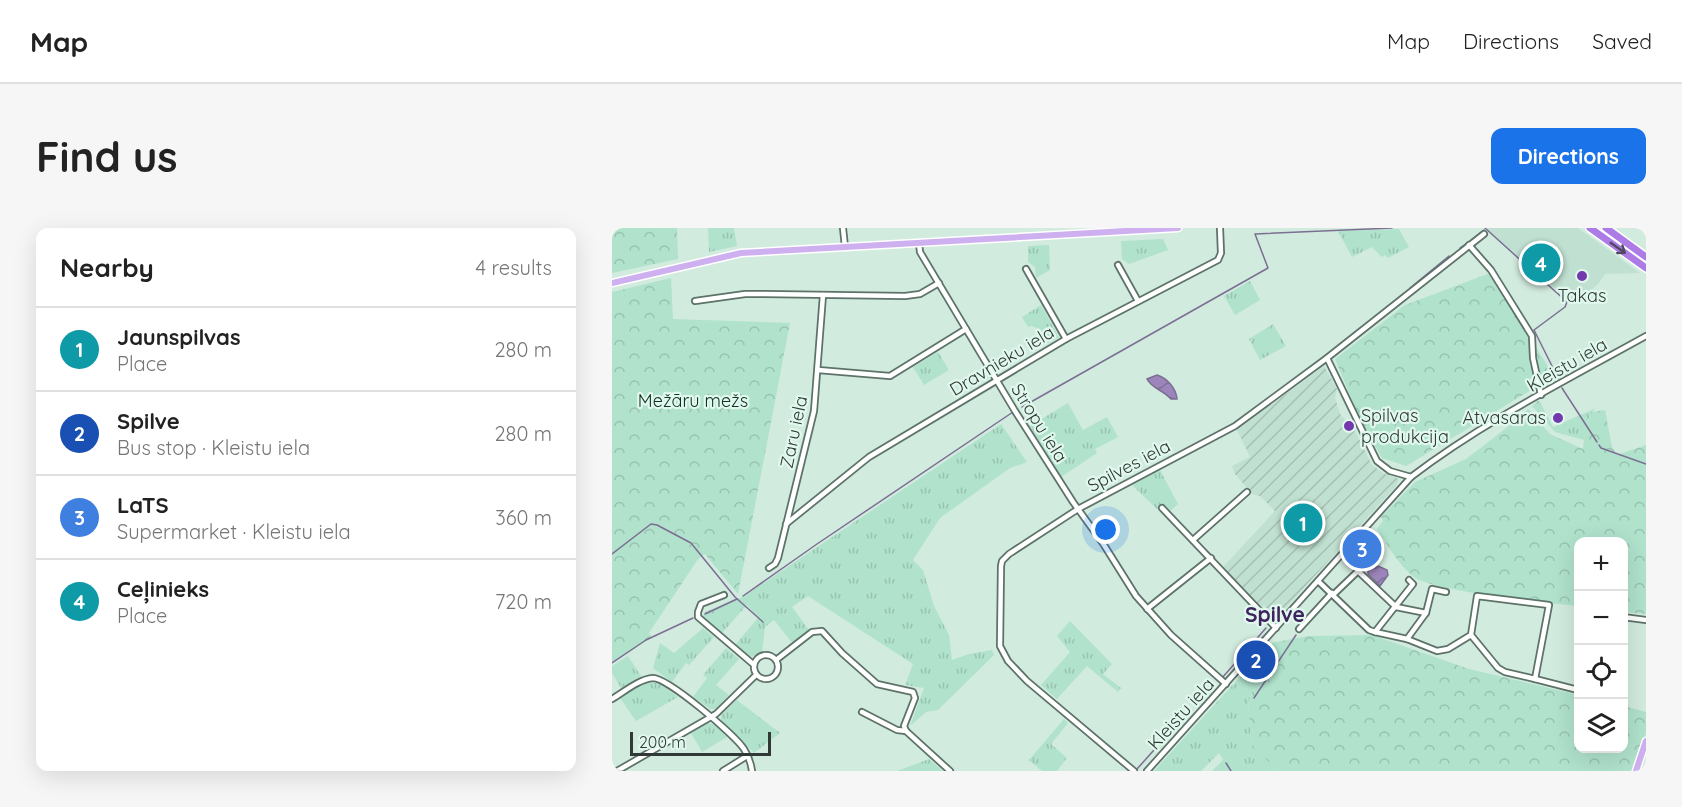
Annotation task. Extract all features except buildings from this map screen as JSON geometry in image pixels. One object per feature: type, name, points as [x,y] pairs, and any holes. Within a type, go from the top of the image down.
[{"type":"highway","points":[[1590,228],[1646,268]]},
{"type":"highway","points":[[1606,228],[1646,257]]},
{"type":"main road","points":[[612,283],[741,253],[1178,228]]},
{"type":"main road","points":[[1636,771],[1646,741]]},
{"type":"street","points":[[843,228],[845,247]]},
{"type":"street","name":"Dravnieku iela","points":[[786,524],[869,457],[1066,339],[1218,260],[1221,253],[1220,228]]},
{"type":"street","name":"Spilves iela","points":[[1134,771],[1027,681],[1008,661],[1000,646],[1002,561],[1009,554],[1078,509],[1235,426],[1327,358],[1484,234]]},
{"type":"street","name":"Stropu iela","points":[[919,243],[920,252],[997,379],[1078,509],[1147,609],[1171,635],[1226,684]]},
{"type":"street","points":[[1469,245],[1491,270],[1532,336],[1533,358],[1541,394]]},
{"type":"street","points":[[1118,265],[1138,301]]},
{"type":"street","points":[[1026,269],[1066,339]]},
{"type":"street","points":[[695,301],[745,294],[904,296],[920,294],[939,283]]},
{"type":"street","name":"Zaru iela","points":[[769,568],[778,558],[814,411],[823,295]]},
{"type":"street","points":[[818,370],[890,376],[966,329]]},
{"type":"street","name":"Kleistu iela","points":[[1147,771],[1411,477],[1541,394],[1646,336]]},
{"type":"street","points":[[1327,358],[1377,461],[1390,471],[1411,477]]},
{"type":"street","points":[[1193,540],[1247,492]]},
{"type":"street","points":[[1162,508],[1276,628]]},
{"type":"street","points":[[1147,609],[1210,558]]},
{"type":"street","points":[[1299,628],[1332,594],[1359,572],[1396,607],[1426,613]]},
{"type":"street","points":[[1318,581],[1370,630],[1375,632],[1407,639],[1431,650],[1442,651],[1471,635]]},
{"type":"street","points":[[1375,632],[1396,607],[1411,582]]},
{"type":"street","points":[[1407,639],[1426,613],[1432,589],[1446,592]]},
{"type":"street","points":[[724,596],[701,604],[698,617],[753,664],[756,675],[761,679],[768,680],[777,672],[776,660],[766,654],[753,664]]},
{"type":"street","points":[[1535,680],[1549,605],[1477,596],[1471,635],[1498,668],[1504,672],[1535,680],[1574,689]]},
{"type":"street","points":[[1628,618],[1646,620]]},
{"type":"street","points":[[776,660],[813,633],[822,631],[842,653],[877,684],[913,692],[915,698],[904,726],[906,731],[951,771]]},
{"type":"street","points":[[617,771],[711,716],[756,675]]},
{"type":"street","points":[[612,699],[638,683],[652,678],[660,679],[711,716],[744,748],[752,771]]},
{"type":"street","points":[[862,712],[897,730],[906,731]]},
{"type":"street","points":[[723,771],[747,756]]},
{"type":"shaded area","points":[[1486,228],[1578,228],[1640,273],[1605,274],[1599,283],[1576,304]]},
{"type":"shaded area","points":[[1324,366],[1337,389],[1335,398],[1341,416],[1353,427],[1372,465],[1383,473],[1399,479],[1396,486],[1276,619],[1270,618],[1265,606],[1259,606],[1223,567],[1275,511],[1260,496],[1252,494],[1235,474],[1232,466],[1250,457],[1237,430]]},
{"type":"green space","points":[[612,228],[677,228],[678,259],[612,273]]},
{"type":"green space","points":[[708,228],[734,228],[737,246],[709,252]]},
{"type":"green space","points":[[1399,229],[1409,247],[1388,258],[1385,255],[1382,257],[1372,247],[1352,257],[1338,231]]},
{"type":"green space","points":[[1163,239],[1168,250],[1129,264],[1122,259],[1121,241]]},
{"type":"green space","points":[[1049,245],[1050,270],[1036,278],[1035,267],[1028,262],[1028,246]]},
{"type":"green space","points":[[1490,273],[1554,376],[1406,466],[1382,458],[1362,424],[1335,359],[1405,305]]},
{"type":"green space","name":"Mežāru mežs","points":[[671,278],[673,319],[790,323],[738,594],[705,554],[698,559],[649,633],[652,637],[612,663],[612,292]]},
{"type":"green space","points":[[1250,281],[1260,300],[1235,315],[1224,296]]},
{"type":"green space","points":[[1041,305],[1059,337],[1048,343],[1040,329],[1028,327],[1022,317]]},
{"type":"green space","points":[[1273,324],[1286,346],[1260,360],[1249,339]]},
{"type":"green space","points":[[938,352],[949,370],[924,385],[913,367]]},
{"type":"green space","points":[[1539,400],[1553,427],[1596,408],[1587,422],[1584,440],[1555,432],[1532,406]]},
{"type":"green space","points":[[1068,403],[1083,430],[1107,417],[1118,437],[1095,449],[1097,453],[1061,477],[1030,426]]},
{"type":"green space","points":[[1528,409],[1550,434],[1583,449],[1585,429],[1592,412],[1605,410],[1612,447],[1617,455],[1646,445],[1646,614],[1628,612],[1628,537],[1574,537],[1574,606],[1492,596],[1443,587],[1414,577],[1403,566],[1377,529],[1383,521],[1381,517],[1415,482],[1466,459]]},
{"type":"green space","points":[[1001,424],[1027,462],[1010,468],[940,518],[913,560],[923,570],[934,606],[949,635],[952,660],[992,650],[994,655],[938,710],[926,712],[910,726],[924,688],[905,685],[913,664],[808,596],[792,607],[809,630],[793,644],[774,620],[765,627],[762,652],[754,656],[748,655],[735,645],[758,618],[747,605],[722,633],[702,617],[705,612],[741,598]]},
{"type":"green space","points":[[1160,470],[1178,504],[1169,512],[1162,505],[1157,509],[1132,485]]},
{"type":"green space","points":[[1070,621],[1112,664],[1103,674],[1121,688],[1118,692],[1087,666],[1057,699],[1041,685],[1070,652],[1057,636]]},
{"type":"green space","points":[[703,628],[714,637],[689,665],[686,663],[672,682],[653,668],[660,643],[674,653]]},
{"type":"green space","points":[[1372,635],[1469,669],[1574,694],[1574,753],[1628,753],[1628,707],[1646,712],[1646,733],[1634,771],[1279,771],[1252,747],[1248,703],[1271,643],[1308,636]]},
{"type":"green space","points":[[1271,643],[1248,703],[1252,747],[1279,771],[1212,771],[1223,760],[1219,753],[1201,771],[1154,771]]},
{"type":"green space","points":[[726,648],[739,659],[716,685],[729,695],[716,709],[710,709],[693,697],[707,678],[703,675]]},
{"type":"green space","points":[[628,656],[641,676],[621,688],[612,673],[612,666]]},
{"type":"green space","points":[[645,683],[659,683],[678,697],[636,721],[620,698]]},
{"type":"green space","points":[[737,700],[780,733],[754,753],[721,720],[721,715]]},
{"type":"green space","points":[[1064,719],[1068,723],[1051,744],[1067,758],[1057,771],[1042,771],[1029,760]]},
{"type":"green space","points":[[708,723],[713,724],[727,737],[702,752],[691,733]]},
{"type":"green space","points":[[929,759],[943,771],[897,771]]},
{"type":"water","points":[[1157,375],[1170,384],[1177,399],[1171,399],[1147,379]]},
{"type":"water","points":[[1378,566],[1387,570],[1388,575],[1380,586],[1368,574],[1368,570]]},
{"type":"waterway","points":[[1022,407],[1268,268],[1255,234],[1392,228]]},
{"type":"waterway","points":[[1485,228],[1567,302],[1565,307],[1534,330],[1558,378]]},
{"type":"waterway","points":[[1471,240],[1484,230]]},
{"type":"waterway","points":[[1460,248],[1467,243]]},
{"type":"waterway","points":[[1410,288],[1449,256]]},
{"type":"waterway","points":[[1391,304],[1403,294]]},
{"type":"waterway","points":[[1562,388],[1597,442]]},
{"type":"waterway","points":[[743,596],[1013,412]]},
{"type":"waterway","points":[[1599,445],[1601,448],[1646,464]]},
{"type":"waterway","points":[[612,554],[651,524],[657,525],[691,543],[735,597],[763,622]]},
{"type":"waterway","points":[[705,614],[737,599]]},
{"type":"waterway","points":[[612,663],[646,640],[693,618]]},
{"type":"waterway","points":[[1222,678],[1266,628]]},
{"type":"waterway","points":[[1254,698],[1296,635]]},
{"type":"waterway","points":[[1137,769],[1154,750]]},
{"type":"waterway","points":[[1226,763],[1231,771]]},
{"type":"place","name":"Ceļinieks","points":[[1541,263]]},
{"type":"place","name":"Takas","points":[[1582,276]]},
{"type":"place","name":"Atvasaras","points":[[1558,418]]},
{"type":"place","name":"Spilvas produkcija","points":[[1349,426]]},
{"type":"place","name":"Jaunspilvas","points":[[1303,523]]},
{"type":"place","name":"LaTS","points":[[1362,549]]},
{"type":"place","name":"Spilve","points":[[1256,660]]},
{"type":"district","name":"Spilve","points":[[1275,615]]}]
